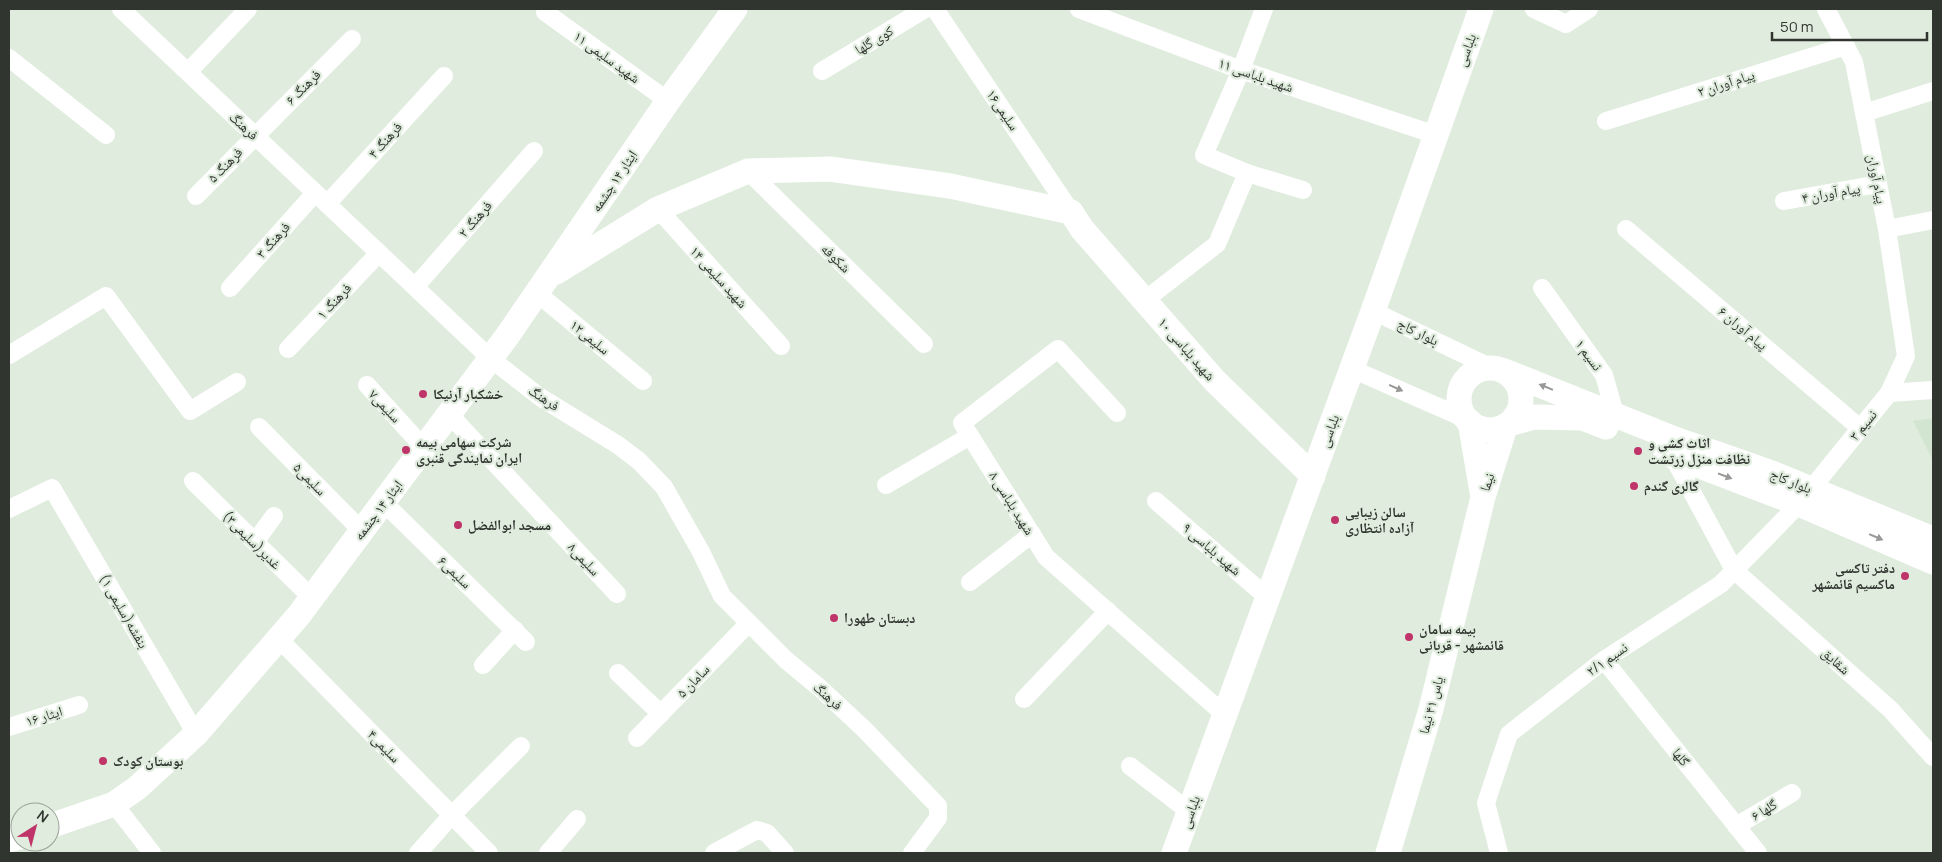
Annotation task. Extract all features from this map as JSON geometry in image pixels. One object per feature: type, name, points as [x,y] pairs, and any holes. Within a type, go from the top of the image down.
[{"type":"street","name":"فرهنگ","points":[[121,9],[491,358],[540,396],[618,445],[646,468],[664,487],[701,552],[722,596],[786,660],[857,722],[938,806],[938,818],[912,853]]},
{"type":"street","points":[[188,72],[248,9]]},
{"type":"street","name":"ایثار ۱۴ چشمه","points":[[60,823],[114,804],[138,788],[196,734],[279,639],[312,598],[491,358],[668,101],[735,9]]},
{"type":"street","name":"کوی گلها","points":[[822,71],[925,9]]},
{"type":"street","name":"سلیمی۱۶","points":[[935,9],[1071,212]]},
{"type":"street","name":"شهید بلباسی ١١","points":[[1079,9],[1241,70],[1436,135]]},
{"type":"street","points":[[1264,9],[1241,70],[1204,155],[1247,173],[1303,190]]},
{"type":"street","name":"بلباسی","points":[[1174,853],[1352,369],[1481,9]]},
{"type":"street","points":[[1534,9],[1566,24],[1589,9]]},
{"type":"street","name":"پیام آوران","points":[[1826,9],[1854,62],[1887,229],[1906,356]]},
{"type":"street","name":"شهید سلیمی ۱۱","points":[[545,12],[668,101]]},
{"type":"street","name":"فرهنگ ۶","points":[[254,135],[352,39]]},
{"type":"street","name":"پیام آوران ۲","points":[[1606,121],[1846,46]]},
{"type":"street","points":[[9,58],[106,136]]},
{"type":"street","name":"فرهنگ ۴","points":[[321,198],[444,76]]},
{"type":"street","points":[[1864,113],[1933,91]]},
{"type":"street","name":"فرهنگ ۵","points":[[196,196],[254,135]]},
{"type":"street","name":"فرهنگ ۲","points":[[415,287],[534,151]]},
{"type":"street","points":[[542,285],[658,209],[748,171],[830,169],[950,186],[1071,212]]},
{"type":"street","name":"شکوفه","points":[[748,171],[924,344]]},
{"type":"street","points":[[1145,300],[1217,244],[1247,173]]},
{"type":"street","name":"پیام آوران ۴","points":[[1784,201],[1878,184]]},
{"type":"street","name":"فرهنگ ۳","points":[[230,288],[321,198]]},
{"type":"street","name":"شهید سلیمی ۱۴","points":[[658,209],[781,346]]},
{"type":"street","name":"شهید بلباسی ١٠","points":[[1071,212],[1082,228],[1215,381],[1313,476]]},
{"type":"street","points":[[1887,229],[1933,220]]},
{"type":"street","name":"پیام آوران ۶","points":[[1626,229],[1860,428]]},
{"type":"street","name":"فرهنگ ۱","points":[[288,349],[379,253]]},
{"type":"street","name":"سلیمی۱۲","points":[[542,285],[643,381]]},
{"type":"street","name":"نسیم ۱","points":[[1542,288],[1604,375],[1615,422]]},
{"type":"street","points":[[9,355],[106,296],[190,411],[237,382]]},
{"type":"street","name":"بلوار کاج","points":[[1373,311],[1615,422],[1674,447],[1772,473],[1805,496],[1933,562]]},
{"type":"street","points":[[886,485],[970,436],[962,423],[1058,349],[1117,413]]},
{"type":"street","name":"نسیم ۳","points":[[1805,496],[1889,393],[1906,356]]},
{"type":"street","points":[[1352,369],[1468,420],[1484,430],[1495,430],[1507,425],[1520,410],[1522,400],[1520,389],[1515,379],[1498,369],[1480,369],[1471,373],[1464,381],[1460,390],[1459,400],[1461,410],[1468,420]]},
{"type":"street","name":"سلیمی۷","points":[[367,386],[424,448]]},
{"type":"street","points":[[1889,393],[1933,390]]},
{"type":"street","name":"سلیمی۸","points":[[449,414],[617,594]]},
{"type":"street","name":"بلوار کاج","points":[[1507,425],[1534,417],[1583,418],[1615,422]]},
{"type":"street","name":"نیما","points":[[1468,420],[1483,497]]},
{"type":"street","name":"نیما","points":[[1483,497],[1507,425]]},
{"type":"street","name":"سلیمی۵","points":[[259,427],[362,531]]},
{"type":"street","name":"شهید بلباسی ۸","points":[[970,436],[1046,557],[1225,715]]},
{"type":"street","name":"شقایق","points":[[1674,447],[1734,570],[1890,709],[1932,753]]},
{"type":"street","name":"غدیر(سلیمی۳)","points":[[193,481],[312,598]]},
{"type":"street","name":"بنفشه(سلیمی ۱)","points":[[9,510],[52,488],[196,734]]},
{"type":"street","name":"بلوار کاج","points":[[1805,496],[1933,539]]},
{"type":"street","name":"نسیم ۲/۱","points":[[1500,851],[1486,804],[1509,734],[1604,660],[1721,584],[1805,496]]},
{"type":"street","name":"یاس ۴۱ نیما","points":[[1388,853],[1431,709],[1483,497]]},
{"type":"street","name":"شهید بلباسی ۹","points":[[1156,501],[1268,598]]},
{"type":"street","name":"سلیمی۶","points":[[383,502],[520,636],[483,665]]},
{"type":"street","points":[[255,542],[274,516]]},
{"type":"street","points":[[970,582],[1032,534]]},
{"type":"street","points":[[1024,699],[1108,611]]},
{"type":"street","name":"سامان ۵","points":[[637,738],[748,624]]},
{"type":"street","name":"سلیمی۴","points":[[279,639],[489,853]]},
{"type":"street","name":"گلها","points":[[1604,660],[1758,853]]},
{"type":"street","points":[[618,673],[661,714]]},
{"type":"street","name":"ایثار ۱۶","points":[[9,727],[79,705]]},
{"type":"street","points":[[418,853],[452,815],[521,746]]},
{"type":"street","points":[[1130,766],[1190,812]]},
{"type":"street","name":"گلها ۶","points":[[1736,826],[1792,793]]},
{"type":"street","points":[[114,804],[152,853]]},
{"type":"street","points":[[548,853],[577,818]]},
{"type":"street","points":[[714,853],[758,830],[767,833],[785,853]]},
{"type":"shaded area","points":[[1933,418],[1933,461],[1913,421]]},
{"type":"place","name":"خشکبار آرنیکا","points":[[423,394]]},
{"type":"place","name":"شرکت سهامی بیمه ایران نمایندگی قنبری","points":[[406,450]]},
{"type":"place","name":"اثاث کشی و نظافت منزل زرتشت","points":[[1638,451]]},
{"type":"place","name":"گالری گندم","points":[[1634,486]]},
{"type":"place","name":"سالن زیبایی آزاده انتظاری","points":[[1335,520]]},
{"type":"place","name":"مسجد ابوالفضل","points":[[458,525]]},
{"type":"place","name":"دفتر تاکسی ماکسیم قائمشهر","points":[[1905,576]]},
{"type":"place","name":"دبستان طهورا","points":[[834,618]]},
{"type":"place","name":"بیمه سامان قائمشهر - قربانی","points":[[1409,637]]},
{"type":"place","name":"بوستان کودک","points":[[103,761]]}]
